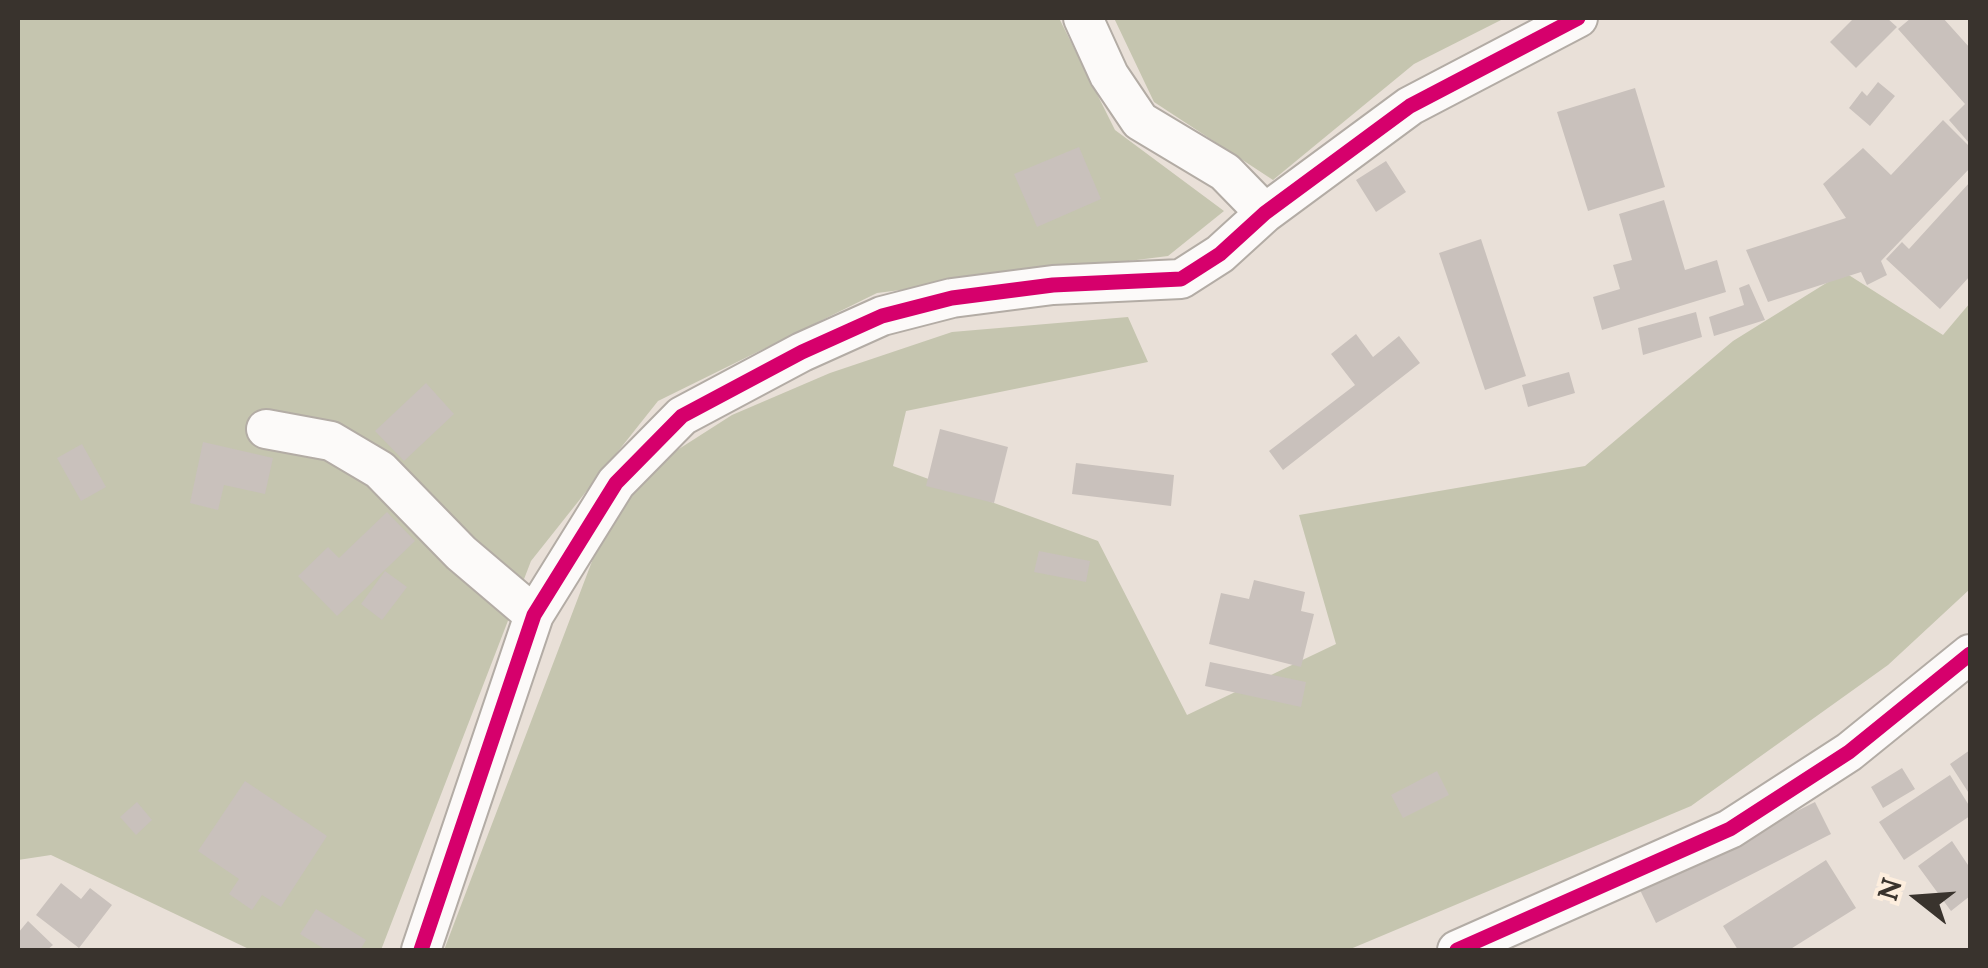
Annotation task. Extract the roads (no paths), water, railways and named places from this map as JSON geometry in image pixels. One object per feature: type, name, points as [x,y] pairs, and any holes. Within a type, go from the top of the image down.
[{"type":"street","points":[[1083,18],[1109,76],[1140,121],[1224,172],[1264,212]]},
{"type":"street","points":[[421,950],[534,615],[616,482],[682,416],[802,352],[882,316],[952,298],[1052,285],[1181,279],[1220,254],[1264,212],[1410,106],[1578,18]]},
{"type":"street","points":[[266,430],[331,441],[380,470],[460,552],[534,615]]},
{"type":"street","points":[[1457,950],[1730,829],[1849,752],[1970,654]]}]
